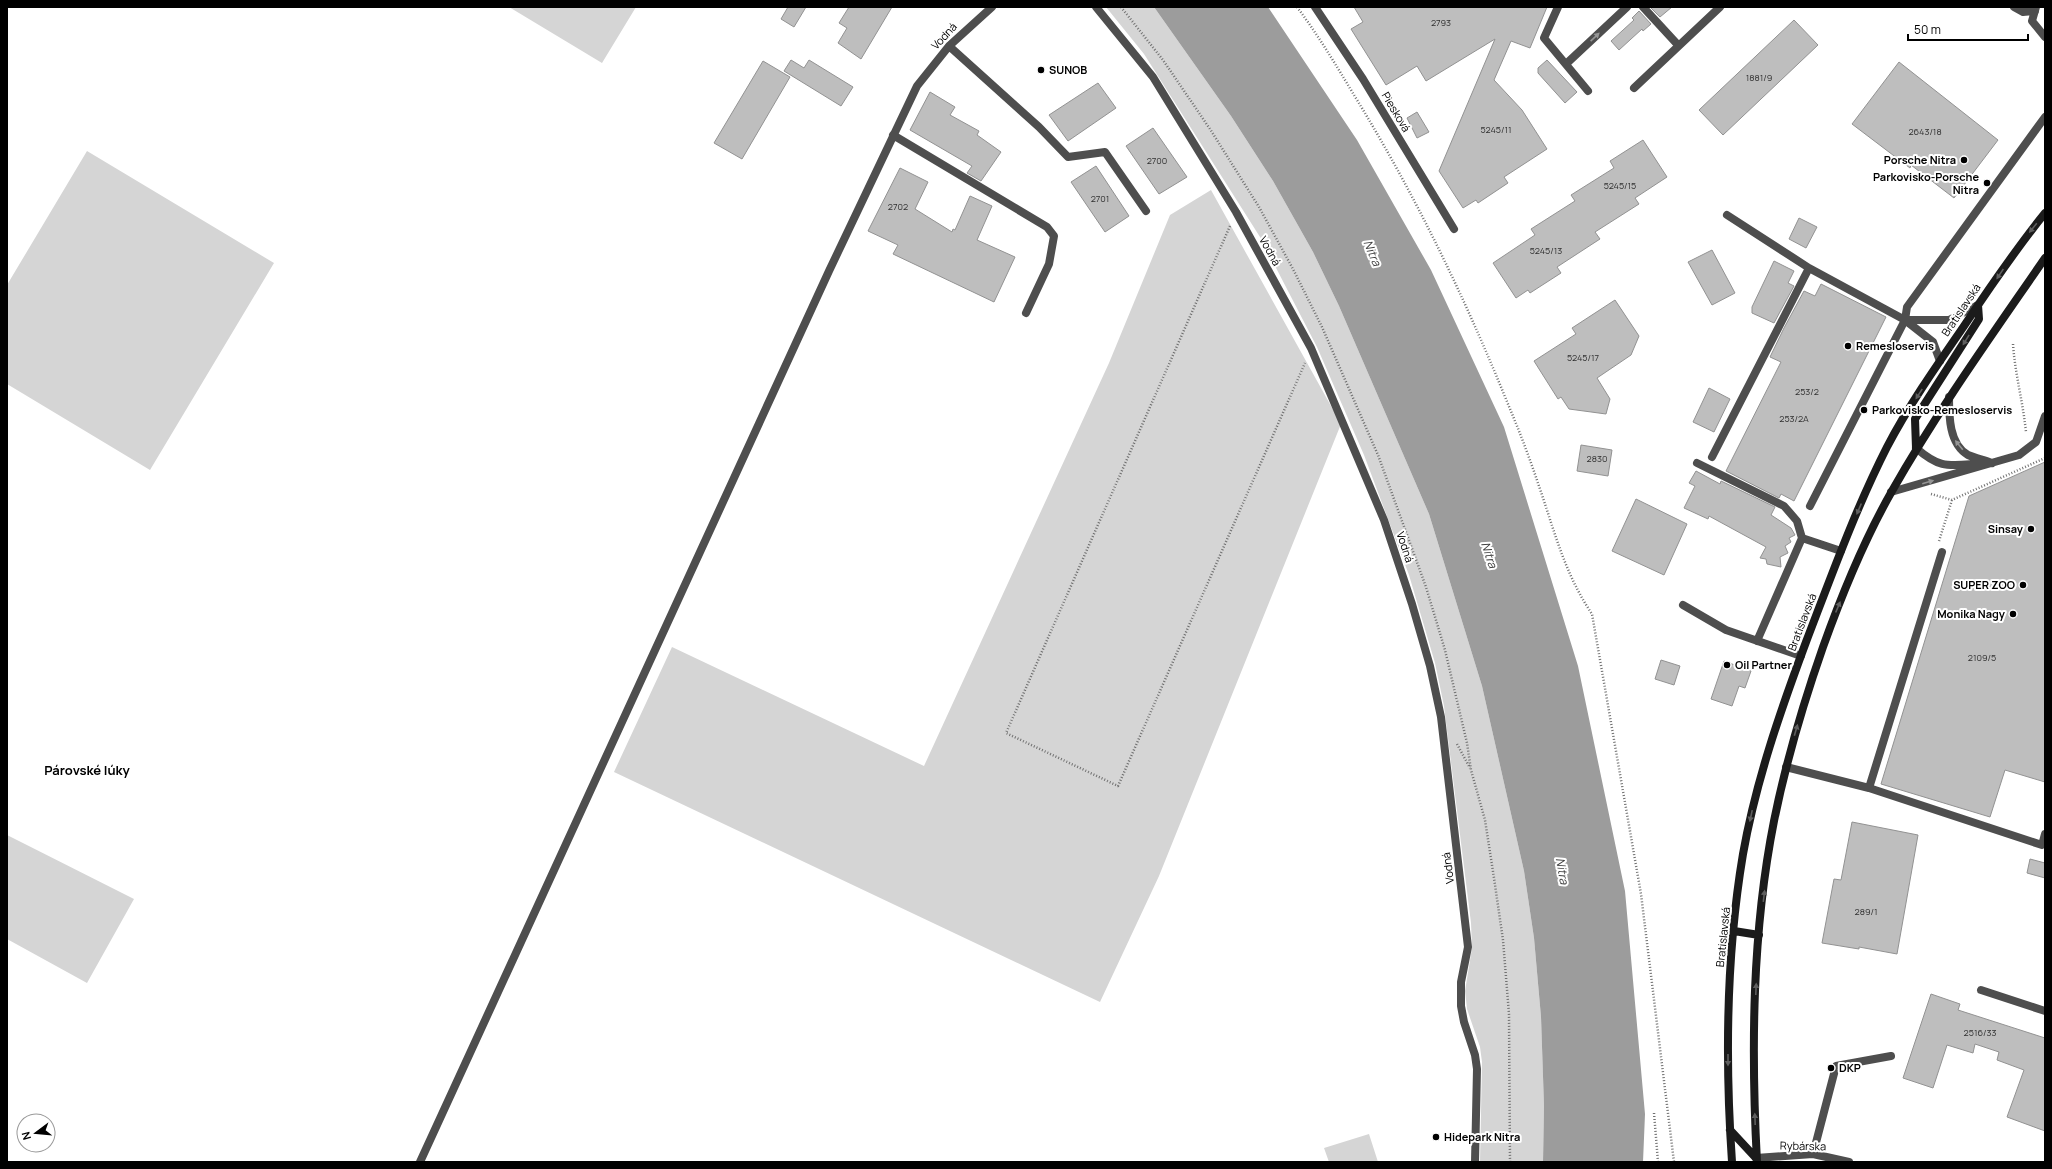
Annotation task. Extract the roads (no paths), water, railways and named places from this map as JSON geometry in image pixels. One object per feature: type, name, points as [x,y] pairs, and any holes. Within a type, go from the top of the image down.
[{"type":"main road","name":"Bratislavská","points":[[1732,1162],[1728,1021],[1734,931],[1743,857],[1760,778],[1801,656],[1841,551],[1887,447],[1905,414],[1940,361],[2021,242],[2045,213]]},
{"type":"main road","points":[[1756,1161],[1754,1075],[1756,983],[1759,935],[1774,822],[1786,768],[1805,700],[1834,616],[1858,557],[1891,492],[1916,448],[1949,397],[2045,258]]},
{"type":"main road","points":[[1916,448],[1916,419],[1979,319],[1978,305]]},
{"type":"main road","points":[[1734,931],[1759,935]]},
{"type":"main road","points":[[1730,1130],[1756,1161]]},
{"type":"street","name":"Vodná","points":[[420,1162],[893,135],[917,86],[949,46],[992,7]]},
{"type":"street","name":"Vodná","points":[[1096,7],[1154,77],[1236,212],[1312,348],[1384,520],[1412,604],[1430,666],[1442,718],[1468,947],[1461,982],[1461,1006],[1464,1022],[1476,1055],[1477,1069],[1474,1162]]},
{"type":"street","name":"Piesková","points":[[1316,7],[1363,79],[1454,229]]},
{"type":"street","points":[[1558,7],[1544,38],[1588,91]]},
{"type":"street","points":[[1566,64],[1627,7]]},
{"type":"street","points":[[1643,7],[1678,45]]},
{"type":"street","points":[[1634,88],[1720,7]]},
{"type":"street","points":[[2014,7],[2023,12],[2035,9],[2032,21],[2045,37]]},
{"type":"street","points":[[949,46],[1039,127],[1068,157],[1105,152],[1146,211]]},
{"type":"street","points":[[1810,506],[1905,320],[1907,307],[2045,117]]},
{"type":"street","points":[[893,135],[1047,227],[1054,236],[1049,264],[1026,313]]},
{"type":"street","points":[[1727,215],[1809,268],[1905,320],[1933,342],[1940,361]]},
{"type":"street","points":[[1712,457],[1809,268]]},
{"type":"street","points":[[1905,320],[1949,320],[1978,305]]},
{"type":"street","points":[[1949,397],[1950,420],[1953,437],[1966,454],[1992,463]]},
{"type":"street","points":[[1891,492],[2019,455],[2036,442],[2043,428],[2045,416]]},
{"type":"street","points":[[1916,448],[1926,457],[1946,466],[1992,463]]},
{"type":"street","points":[[1697,463],[1784,506],[1797,521],[1802,538],[1757,641]]},
{"type":"street","points":[[1802,538],[1841,551]]},
{"type":"street","points":[[1869,788],[1942,552]]},
{"type":"street","points":[[1683,605],[1726,630],[1801,656]]},
{"type":"street","points":[[1786,768],[1869,788],[2042,844],[2045,834]]},
{"type":"street","points":[[1981,990],[2045,1011]]},
{"type":"street","points":[[1813,1154],[1836,1066],[1890,1056]]},
{"type":"street","name":"Rybárska","points":[[1756,1161],[1813,1154],[1849,1162]]},
{"type":"water","name":"Nitra","points":[[1154,7],[1268,7],[1357,140],[1431,270],[1504,427],[1578,666],[1625,891],[1645,1114],[1643,1162],[1543,1162],[1544,1106],[1541,1017],[1534,938],[1524,871],[1482,686],[1429,514],[1339,306],[1313,252],[1273,181],[1231,116]]},
{"type":"place","name":"SUNOB","points":[[1041,70]]},
{"type":"place","name":"Porsche Nitra","points":[[1964,160]]},
{"type":"place","name":"Parkovisko-Porsche Nitra","points":[[1987,183]]},
{"type":"place","name":"Remesloservis","points":[[1848,346]]},
{"type":"place","name":"Parkovisko-Remesloservis","points":[[1864,410]]},
{"type":"place","name":"Sinsay","points":[[2031,529]]},
{"type":"place","name":"SUPER ZOO","points":[[2023,585]]},
{"type":"place","name":"Monika Nagy","points":[[2013,614]]},
{"type":"place","name":"Oil Partner","points":[[1727,665]]},
{"type":"place","name":"DKP","points":[[1831,1068]]},
{"type":"place","name":"Hidepark Nitra","points":[[1436,1137]]},
{"type":"district","name":"Párovské lúky","points":[[87,770]]}]
